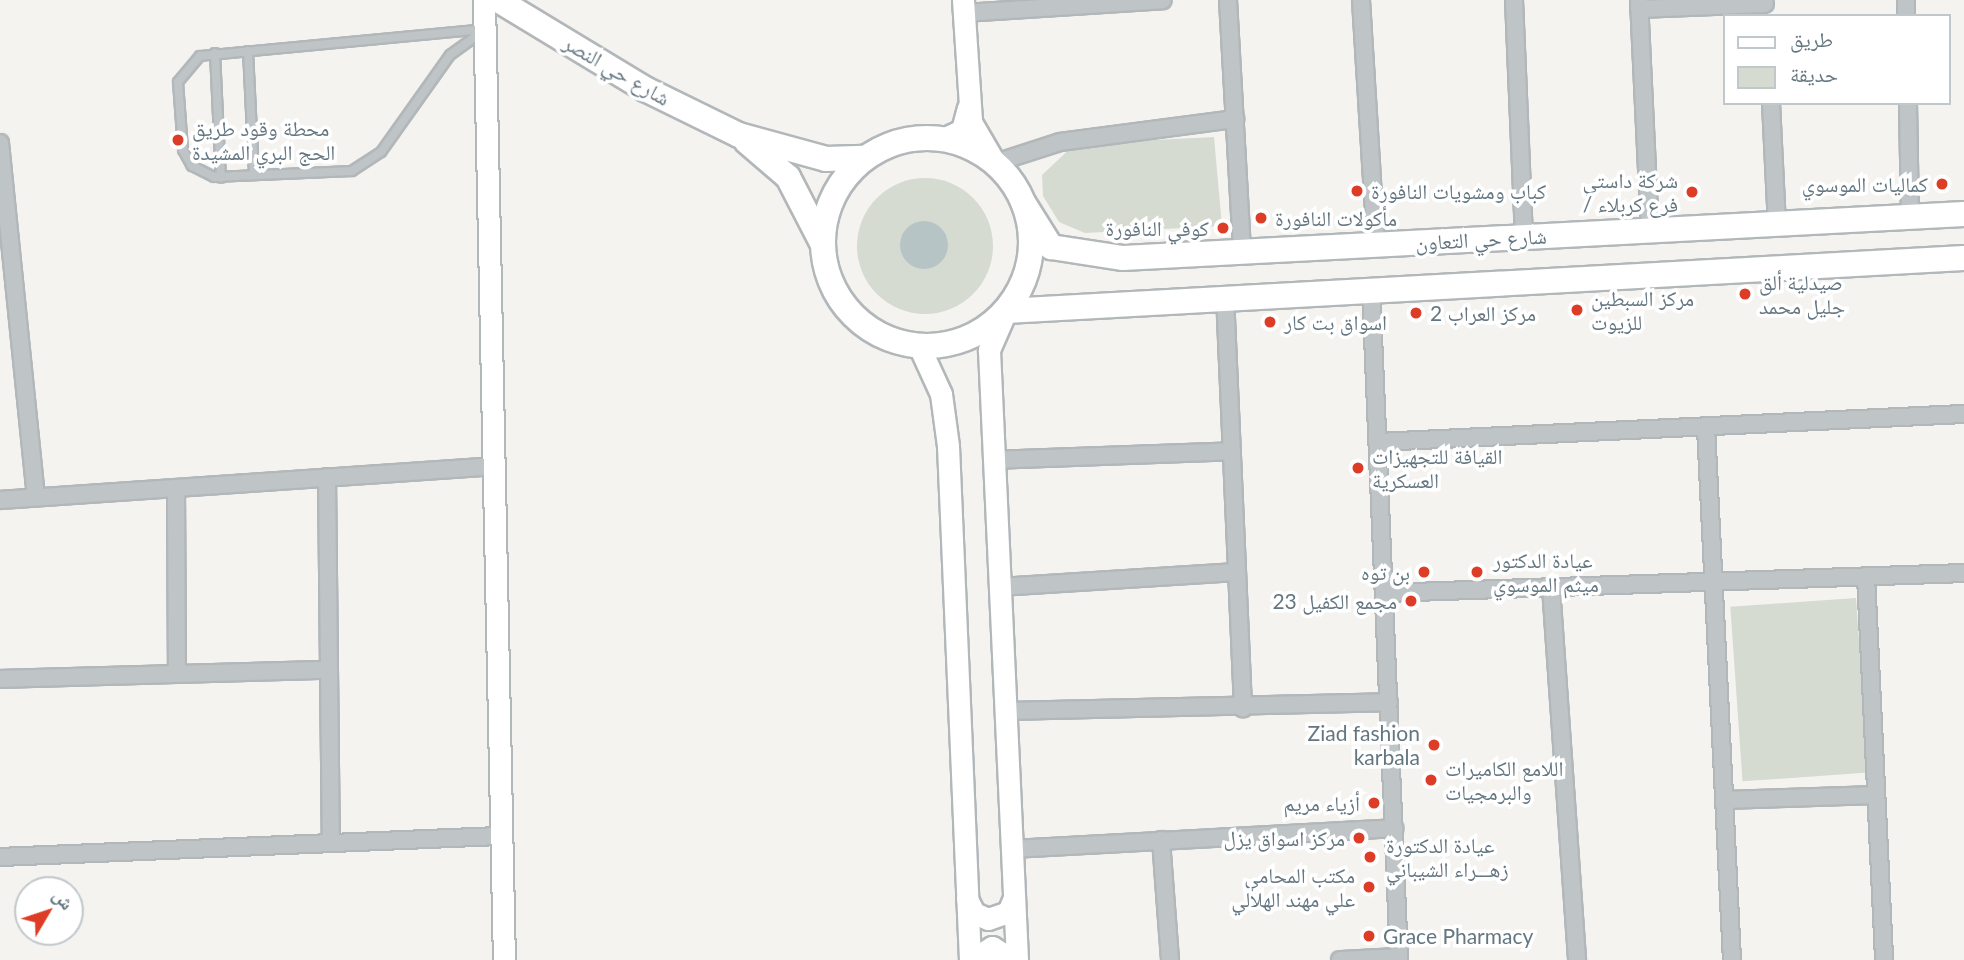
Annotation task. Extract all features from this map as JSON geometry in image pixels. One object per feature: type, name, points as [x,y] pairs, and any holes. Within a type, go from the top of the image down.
[{"type":"main road","points":[[484,0],[504,960]]},
{"type":"main road","name":"شارع حي النصر","points":[[498,0],[645,89],[739,135]]},
{"type":"main road","points":[[963,7],[969,106],[978,141],[1024,204],[1027,271],[989,350],[1015,960]]},
{"type":"main road","points":[[822,244],[833,196],[864,158],[896,142],[943,139],[965,126],[969,106]]},
{"type":"main road","points":[[739,135],[826,159],[864,158]]},
{"type":"main road","points":[[739,135],[788,177],[822,244],[831,281],[851,314],[871,330],[919,346],[975,335],[1006,311]]},
{"type":"main road","points":[[943,139],[995,163]]},
{"type":"main road","name":"شارع حي التعاون","points":[[1024,204],[1042,240],[1077,255],[1242,252],[1964,214]]},
{"type":"main road","name":"شارع حي التعاون","points":[[1006,311],[1225,295],[1964,258]]},
{"type":"main road","points":[[919,346],[941,394],[948,446],[971,960],[992,947],[1015,960]]},
{"type":"main road","points":[[967,899],[974,913],[995,919],[1014,898]]},
{"type":"street","points":[[963,7],[1163,0]]},
{"type":"street","points":[[1228,0],[1242,252]]},
{"type":"street","points":[[1361,0],[1376,245]]},
{"type":"street","points":[[1514,0],[1524,237]]},
{"type":"street","points":[[1650,230],[1639,4],[1766,7]]},
{"type":"street","points":[[1771,105],[1777,224]]},
{"type":"street","points":[[1908,105],[1910,217]]},
{"type":"street","points":[[995,163],[1060,142],[1235,119]]},
{"type":"street","points":[[0,143],[36,497]]},
{"type":"street","points":[[1340,960],[1399,959],[1371,288]]},
{"type":"street","points":[[1225,295],[1243,709]]},
{"type":"street","points":[[1378,442],[1964,414]]},
{"type":"street","points":[[1706,427],[1732,960]]},
{"type":"street","points":[[992,460],[1232,451]]},
{"type":"street","points":[[0,499],[493,466]]},
{"type":"street","points":[[327,477],[331,843]]},
{"type":"street","points":[[176,488],[177,674]]},
{"type":"street","points":[[999,587],[1237,572]]},
{"type":"street","points":[[1384,593],[1964,573]]},
{"type":"street","points":[[1866,576],[1884,960]]},
{"type":"street","points":[[1551,587],[1577,960]]},
{"type":"street","points":[[0,679],[330,670]]},
{"type":"street","points":[[1004,711],[1243,709],[1388,702]]},
{"type":"street","points":[[1725,800],[1876,795]]},
{"type":"street","points":[[1011,849],[1394,828]]},
{"type":"street","points":[[0,857],[500,836]]},
{"type":"street","points":[[1161,840],[1170,960]]},
{"type":"lane","points":[[486,29],[450,55],[398,132],[367,164],[221,178],[199,172],[186,159],[178,91],[186,66],[215,53],[486,29]]},
{"type":"lane","points":[[248,51],[254,176]]},
{"type":"lane","points":[[215,53],[221,178]]},
{"type":"green space","points":[[1214,137],[1222,226],[1085,233],[1059,222],[1043,196],[1042,175],[1075,144]]},
{"type":"green space","points":[[925,178],[951,184],[973,198],[987,220],[993,246],[987,272],[973,294],[951,308],[925,314],[899,308],[877,294],[863,272],[857,246],[863,220],[877,198],[899,184]]},
{"type":"green space","points":[[1856,598],[1868,773],[1743,781],[1730,607]]},
{"type":"shaded area","points":[[924,221],[941,228],[948,245],[941,262],[924,269],[907,262],[900,245],[907,228]]},
{"type":"place","name":"محطة وقود طريق الحج البري المشيدة","points":[[178,140]]},
{"type":"place","name":"كماليات الموسوي","points":[[1942,184]]},
{"type":"place","name":"كباب ومشويات النافورة","points":[[1357,191]]},
{"type":"place","name":"شركة داستي / فرع كربلاء","points":[[1692,192]]},
{"type":"place","name":"مأكولات النافورة","points":[[1261,218]]},
{"type":"place","name":"كوفي النافورة","points":[[1223,228]]},
{"type":"place","name":"صيدلية ألق جليل محمد","points":[[1745,294]]},
{"type":"place","name":"مركز السبطين للزيوت","points":[[1577,310]]},
{"type":"place","name":"مركز العراب 2","points":[[1416,313]]},
{"type":"place","name":"اسواق بت كار","points":[[1270,322]]},
{"type":"place","name":"القيافة للتجهيزات العسكرية","points":[[1358,468]]},
{"type":"place","name":"بن توه","points":[[1424,572]]},
{"type":"place","name":"عيادة الدكتور ميثم الموسوي","points":[[1477,572]]},
{"type":"place","name":"مجمع الكفيل 23","points":[[1411,601]]},
{"type":"place","name":"Ziad fashion karbala","points":[[1434,745]]},
{"type":"place","name":"اللامع الكاميرات والبرمجيات","points":[[1431,780]]},
{"type":"place","name":"أزياء مريم","points":[[1374,803]]},
{"type":"place","name":"مركز اسواق يزل","points":[[1359,838]]},
{"type":"place","name":"عيادة الدكتورة زهـــراء الشيباني","points":[[1370,857]]},
{"type":"place","name":"مكتب المحامي علي مهند الهلالي","points":[[1369,887]]},
{"type":"place","name":"Grace Pharmacy","points":[[1369,936]]}]
